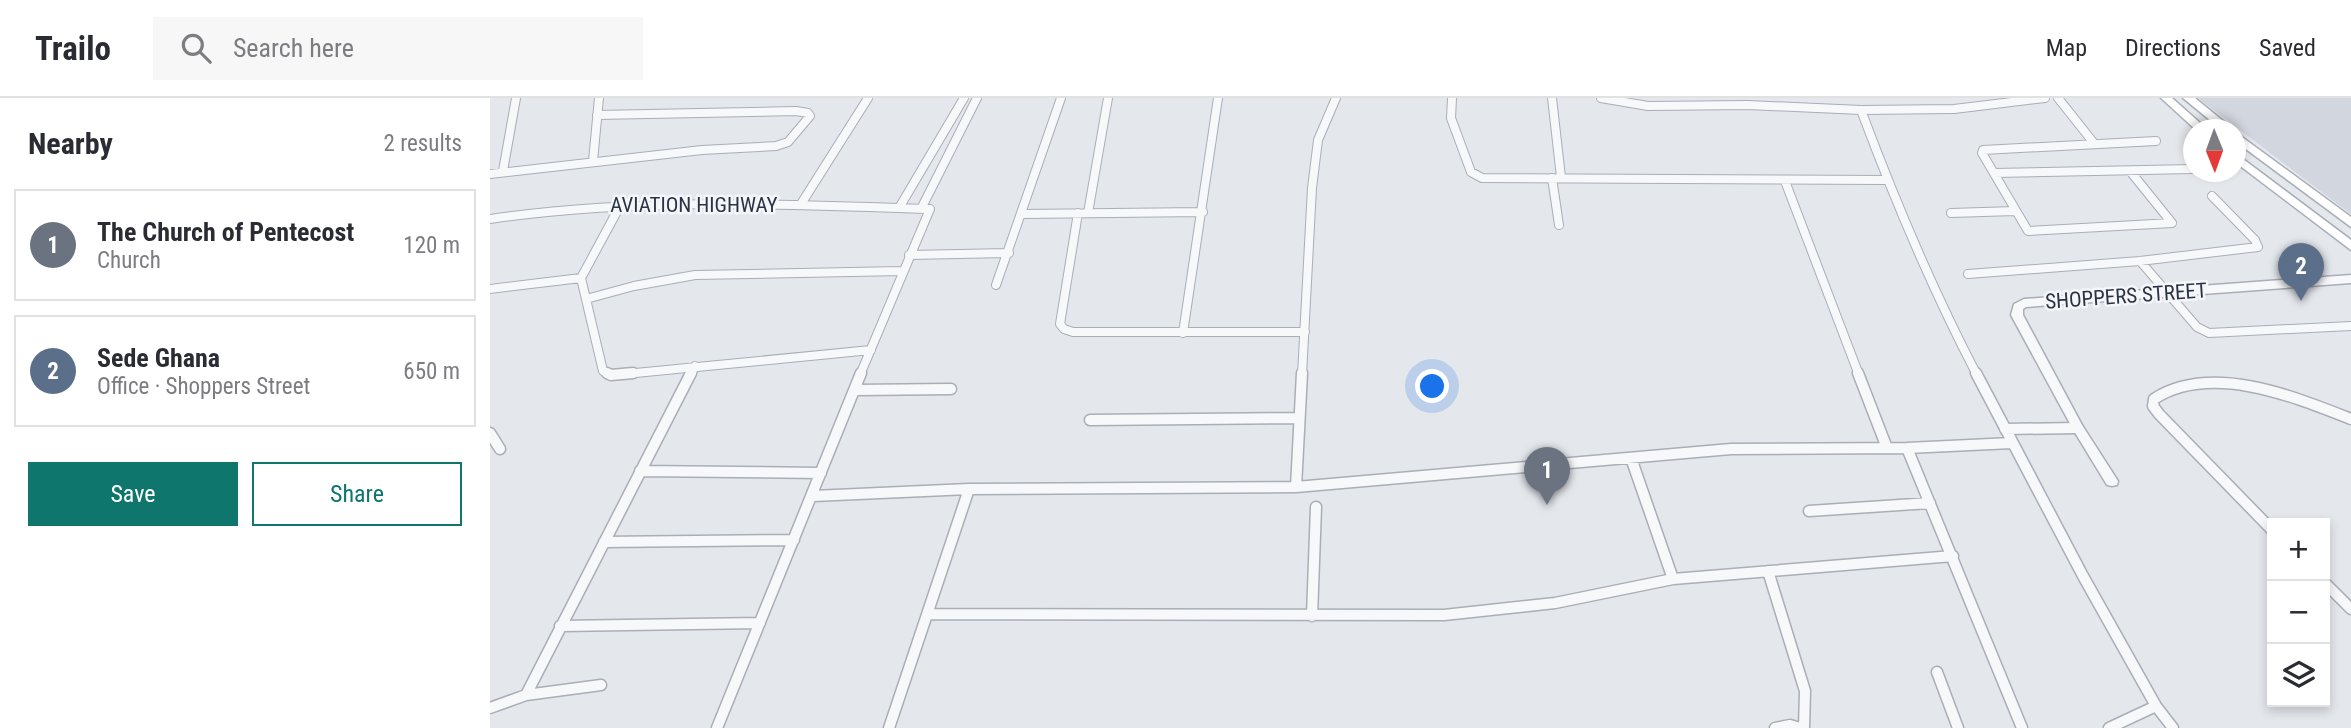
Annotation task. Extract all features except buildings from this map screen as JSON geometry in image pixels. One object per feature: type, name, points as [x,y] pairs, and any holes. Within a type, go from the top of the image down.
[{"type":"main road","points":[[2166,98],[2190,119]]},
{"type":"main road","points":[[2189,98],[2215,119]]},
{"type":"main road","points":[[2246,143],[2351,223]]},
{"type":"main road","points":[[2246,165],[2351,246]]},
{"type":"street","points":[[503,171],[516,98]]},
{"type":"street","points":[[593,161],[599,98]]},
{"type":"street","points":[[801,204],[868,98]]},
{"type":"street","points":[[899,208],[964,98]]},
{"type":"street","points":[[717,728],[856,390],[925,209],[977,98]]},
{"type":"street","points":[[996,285],[1061,98]]},
{"type":"street","points":[[1108,98],[1061,317],[1060,324],[1064,329],[1073,332],[1183,333],[1305,331]]},
{"type":"street","points":[[1183,333],[1218,98]]},
{"type":"street","points":[[1296,486],[1312,188],[1318,140],[1336,98]]},
{"type":"street","points":[[1452,98],[1451,118],[1471,173],[1475,176],[1887,180]]},
{"type":"street","points":[[1552,98],[1559,225]]},
{"type":"street","points":[[1601,98],[1648,106],[1748,105],[1861,110],[1954,109],[2045,98]]},
{"type":"street","points":[[2058,98],[2093,142]]},
{"type":"street","points":[[1861,110],[1887,180],[1946,315],[2012,443],[2156,706],[2173,728]]},
{"type":"street","points":[[490,174],[702,150],[776,146],[788,142],[810,116],[808,113],[796,111],[597,115]]},
{"type":"street","points":[[2130,171],[2172,223],[2028,231],[1983,149],[2156,141]]},
{"type":"street","points":[[1994,173],[2183,169]]},
{"type":"street","points":[[1785,181],[1887,448]]},
{"type":"street","points":[[1968,274],[2140,261],[2258,247],[2255,240],[2212,196]]},
{"type":"street","points":[[621,204],[581,278],[603,371],[606,374],[618,375],[871,349]]},
{"type":"street","name":"AVIATION HIGHWAY","points":[[490,219],[621,204],[801,204],[925,209]]},
{"type":"street","points":[[1951,213],[2015,211]]},
{"type":"street","points":[[1022,214],[1203,212]]},
{"type":"street","points":[[909,255],[1009,253]]},
{"type":"street","points":[[2140,261],[2197,327],[2209,333],[2351,326]]},
{"type":"street","points":[[586,299],[634,286],[695,275],[902,271]]},
{"type":"street","points":[[490,289],[581,278]]},
{"type":"street","name":"SHOPPERS STREET","points":[[2112,481],[2078,428],[2017,316],[2018,307],[2024,303],[2168,295],[2351,279]]},
{"type":"street","points":[[526,695],[695,366]]},
{"type":"street","points":[[2267,525],[2159,414],[2153,406],[2154,399],[2172,387],[2253,384],[2292,394],[2351,419]]},
{"type":"street","points":[[856,390],[951,389]]},
{"type":"street","points":[[1090,420],[1300,418]]},
{"type":"street","points":[[2005,429],[2078,428]]},
{"type":"street","points":[[490,433],[500,449]]},
{"type":"street","points":[[813,496],[970,489],[1296,486],[1731,449],[1906,448],[2012,443]]},
{"type":"street","points":[[1906,448],[2022,728]]},
{"type":"street","points":[[1631,458],[1673,579]]},
{"type":"street","points":[[640,471],[821,473]]},
{"type":"street","points":[[889,728],[970,489]]},
{"type":"street","points":[[1809,511],[1930,503]]},
{"type":"street","points":[[1312,617],[1316,506]]},
{"type":"street","points":[[604,542],[794,540]]},
{"type":"street","points":[[928,614],[1312,617],[1444,615],[1555,603],[1673,579],[1953,556]]},
{"type":"street","points":[[1768,571],[1805,691],[1802,728],[1790,725],[1775,728]]},
{"type":"street","points":[[2330,588],[2351,608]]},
{"type":"street","points":[[560,625],[761,623]]},
{"type":"street","points":[[1937,673],[1958,728]]},
{"type":"street","points":[[490,708],[526,695],[601,685]]},
{"type":"street","points":[[2109,728],[2156,706]]},
{"type":"shaded area","points":[[2198,98],[2351,98],[2351,214],[2246,135],[2246,119],[2226,119]]},
{"type":"place","name":"Sede Ghana","points":[[2301,301]]},
{"type":"place","name":"The Church of Pentecost","points":[[1547,505]]}]
